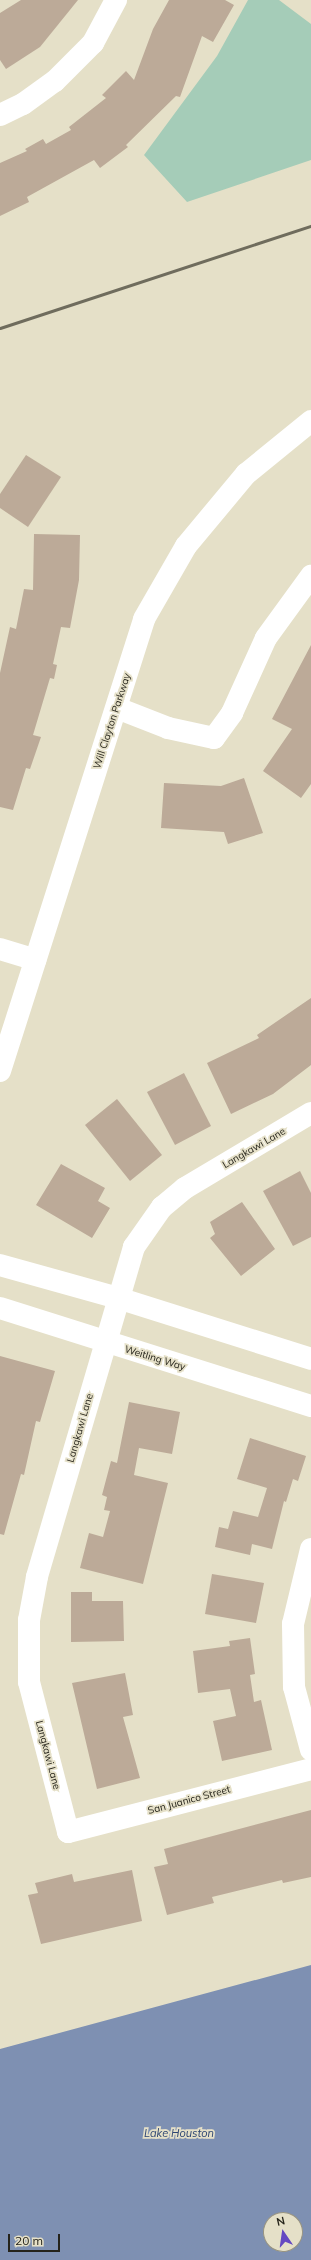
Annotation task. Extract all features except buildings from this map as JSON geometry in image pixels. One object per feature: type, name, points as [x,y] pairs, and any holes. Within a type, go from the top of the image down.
[{"type":"street","points":[[0,115],[23,104],[66,70],[93,43],[116,0]]},
{"type":"street","name":"Will Clayton Parkway","points":[[0,1071],[117,708],[144,619],[186,546],[246,474],[311,421]]},
{"type":"street","points":[[117,708],[168,728],[214,738],[232,712],[266,638],[311,576]]},
{"type":"street","points":[[0,949],[35,960]]},
{"type":"street","name":"Langkawi Lane","points":[[68,1832],[29,1682],[29,1620],[37,1577],[104,1342],[134,1247],[162,1207],[184,1188],[311,1113]]},
{"type":"street","points":[[0,1265],[118,1298],[311,1359]]},
{"type":"street","name":"Weitling Way","points":[[0,1308],[311,1406]]},
{"type":"street","points":[[311,1549],[293,1624],[294,1687],[311,1750]]},
{"type":"street","name":"San Juanico Street","points":[[68,1832],[311,1769]]},
{"type":"green space","points":[[248,0],[279,0],[311,24],[311,160],[187,202],[144,155],[217,56]]},
{"type":"water","name":"Lake Houston","points":[[311,1965],[311,2260],[0,2260],[0,2049]]},
{"type":"railway","points":[[0,328],[311,226]]}]
